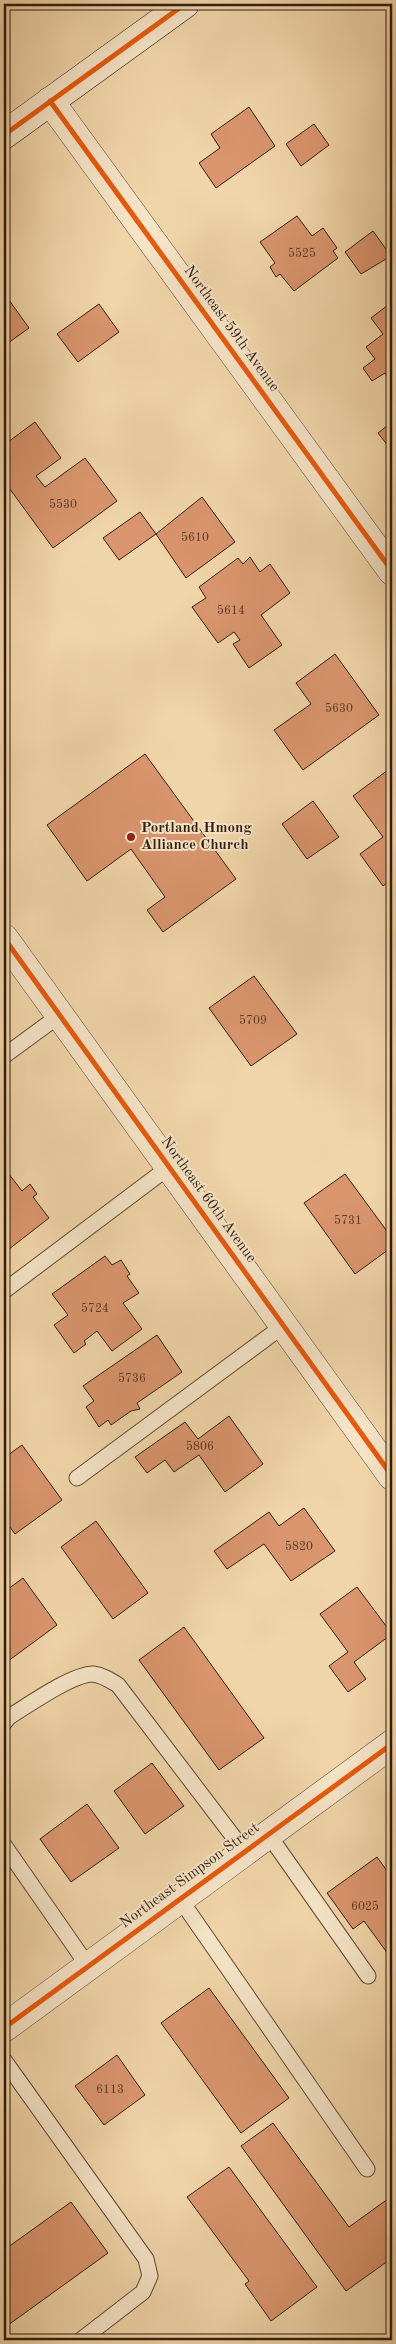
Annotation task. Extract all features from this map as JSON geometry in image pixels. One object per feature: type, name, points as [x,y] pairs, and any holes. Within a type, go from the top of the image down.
[{"type":"street","points":[[4,135],[185,4]]},
{"type":"street","name":"Northeast 59th Avenue","points":[[50,101],[392,571]]},
{"type":"street","name":"Northeast 60th Avenue","points":[[4,938],[392,1476]]},
{"type":"street","name":"Northeast Simpson Street","points":[[4,2028],[392,1744]]},
{"type":"lane","points":[[4,1056],[60,1016]]},
{"type":"lane","points":[[4,1291],[169,1167]]},
{"type":"lane","points":[[77,1478],[284,1326]]},
{"type":"lane","points":[[4,1723],[9,1717],[67,1683],[82,1676],[92,1674],[103,1676],[118,1685],[245,1852]]},
{"type":"lane","points":[[268,1834],[368,1976]]},
{"type":"lane","points":[[4,1845],[88,1966]]},
{"type":"lane","points":[[180,1899],[367,2169]]},
{"type":"lane","points":[[4,2060],[146,2259],[150,2276],[143,2292],[81,2340]]},
{"type":"building","points":[[384,4],[392,4],[392,16]]},
{"type":"building","points":[[249,107],[275,146],[216,188],[199,163],[220,148],[211,134]]},
{"type":"building","points":[[314,124],[329,145],[301,166],[286,144]]},
{"type":"building","points":[[297,216],[312,236],[323,228],[337,248],[333,251],[338,258],[294,291],[280,274],[276,277],[270,267],[275,263],[260,242]]},
{"type":"building","points":[[373,231],[391,256],[361,274],[345,252]]},
{"type":"building","points":[[4,293],[29,328],[4,346]]},
{"type":"building","points":[[392,302],[392,377],[389,380],[385,373],[372,381],[363,368],[375,359],[366,347],[383,334],[371,318]]},
{"type":"building","points":[[99,304],[119,332],[78,362],[57,334]]},
{"type":"building","points":[[35,422],[61,458],[36,476],[45,487],[85,458],[117,501],[53,548],[4,481],[4,445]]},
{"type":"building","points":[[392,422],[392,451],[378,433]]},
{"type":"building","points":[[202,497],[235,542],[186,578],[156,534]]},
{"type":"building","points":[[140,512],[156,534],[119,560],[103,538]]},
{"type":"building","points":[[250,557],[260,572],[270,564],[290,593],[261,615],[282,645],[249,668],[233,644],[240,640],[234,632],[218,643],[192,607],[206,598],[199,587],[238,558],[243,564]]},
{"type":"building","points":[[335,654],[379,715],[303,770],[274,730],[311,704],[296,683]]},
{"type":"building","name":"Portland Hmong Alliance Church","points":[[145,754],[236,879],[163,932],[147,910],[165,897],[131,849],[87,881],[47,825]]},
{"type":"building","points":[[392,767],[392,879],[383,886],[360,854],[383,837],[353,796]]},
{"type":"building","points":[[313,801],[339,837],[307,859],[282,824]]},
{"type":"building","points":[[254,976],[297,1034],[251,1066],[209,1008]]},
{"type":"building","points":[[5,1169],[22,1191],[30,1184],[37,1194],[33,1197],[49,1218],[4,1253]]},
{"type":"building","points":[[345,1174],[392,1238],[392,1247],[355,1274],[304,1203]]},
{"type":"building","points":[[105,1256],[112,1265],[121,1260],[130,1274],[127,1276],[139,1293],[123,1303],[142,1329],[112,1351],[97,1331],[84,1341],[86,1344],[74,1353],[54,1325],[68,1315],[52,1294]]},
{"type":"building","points":[[157,1335],[182,1372],[137,1403],[140,1409],[131,1411],[111,1425],[108,1420],[99,1427],[86,1407],[94,1401],[83,1386]]},
{"type":"building","points":[[229,1416],[263,1464],[225,1492],[199,1455],[174,1472],[165,1460],[147,1473],[135,1457],[185,1422],[198,1439]]},
{"type":"building","points":[[22,1445],[62,1500],[15,1534],[4,1519],[4,1458]]},
{"type":"building","points":[[304,1508],[335,1551],[291,1581],[264,1544],[227,1569],[214,1551],[269,1512],[279,1526]]},
{"type":"building","points":[[96,1521],[148,1593],[113,1619],[61,1547]]},
{"type":"building","points":[[23,1578],[57,1625],[4,1664],[4,1592]]},
{"type":"building","points":[[357,1587],[392,1634],[354,1662],[366,1679],[348,1692],[329,1666],[348,1652],[320,1614]]},
{"type":"building","points":[[184,1627],[264,1738],[219,1770],[139,1660]]},
{"type":"building","points":[[152,1763],[184,1806],[145,1834],[114,1791]]},
{"type":"building","points":[[87,1804],[119,1848],[71,1882],[40,1839]]},
{"type":"building","points":[[377,1857],[392,1878],[392,1951],[388,1954],[364,1921],[353,1929],[327,1893]]},
{"type":"building","points":[[209,1988],[289,2098],[241,2133],[161,2023]]},
{"type":"building","points":[[117,2055],[145,2095],[104,2125],[75,2086]]},
{"type":"building","points":[[273,2123],[349,2227],[392,2196],[392,2258],[346,2291],[241,2146]]},
{"type":"building","points":[[229,2167],[317,2287],[271,2321],[245,2284],[249,2281],[187,2197]]},
{"type":"building","points":[[71,2202],[108,2253],[4,2328],[4,2250]]},
{"type":"cycle path","points":[[4,135],[185,4]]},
{"type":"cycle path","points":[[50,101],[392,571]]},
{"type":"cycle path","points":[[4,938],[392,1476]]},
{"type":"cycle path","points":[[4,2028],[392,1744]]},
{"type":"place","name":"Portland Hmong Alliance Church","points":[[131,837]]}]
